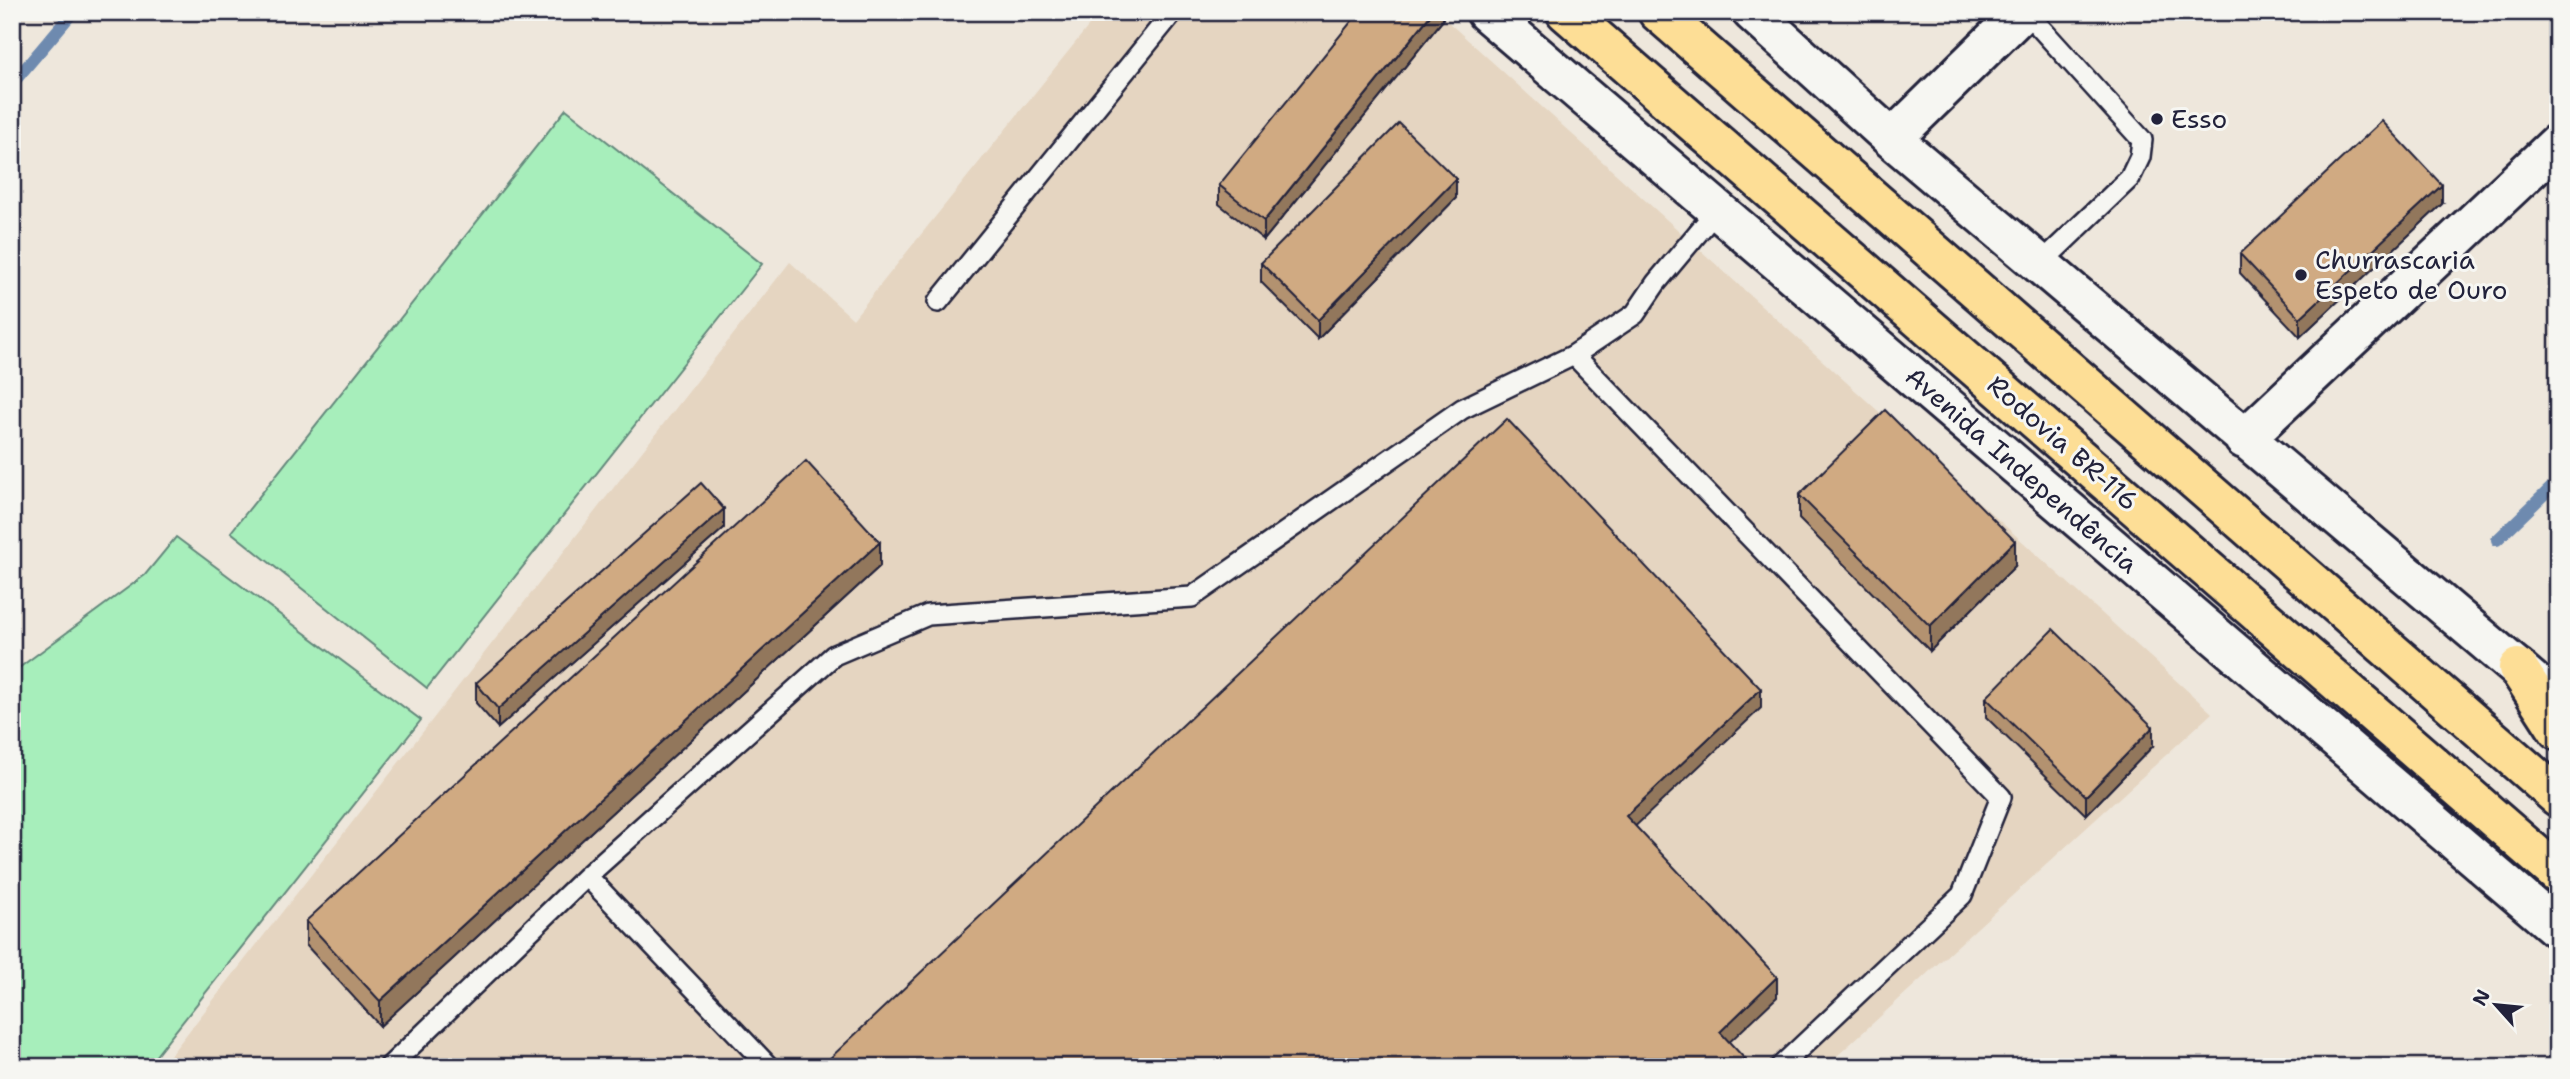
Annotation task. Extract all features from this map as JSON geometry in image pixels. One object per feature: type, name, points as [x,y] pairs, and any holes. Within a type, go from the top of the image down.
[{"type":"highway","name":"Rodovia BR-116","points":[[1566,12],[2558,874]]},
{"type":"highway","points":[[1658,12],[2558,797]]},
{"type":"highway","points":[[2518,668],[2558,730]]},
{"type":"main road","name":"Avenida Independência","points":[[1486,12],[2558,929]]},
{"type":"main road","points":[[1752,12],[1892,139],[2558,703]]},
{"type":"main road","points":[[1892,139],[2024,12]]},
{"type":"main road","points":[[2244,439],[2558,143]]},
{"type":"lane","points":[[938,302],[1173,12]]},
{"type":"lane","points":[[2024,12],[2142,140],[2140,157],[2130,178],[2039,264]]},
{"type":"lane","points":[[389,1067],[587,876],[834,655],[928,615],[1192,597],[1462,409],[1574,355],[1635,314],[1656,283],[1717,210]]},
{"type":"lane","points":[[1574,355],[2001,797],[1962,895],[1780,1067]]},
{"type":"lane","points":[[587,876],[769,1067]]},
{"type":"shaded area","points":[[1100,12],[1437,12],[2212,713],[1825,1067],[161,1067],[790,262],[853,319]]},
{"type":"green space","points":[[566,109],[762,264],[427,688],[231,532]]},
{"type":"green space","points":[[176,537],[421,720],[147,1067],[12,1067],[12,673],[145,575]]},
{"type":"building","points":[[1359,12],[1433,12],[1264,221],[1219,185]]},
{"type":"building","points":[[2382,121],[2442,185],[2300,318],[2240,254]]},
{"type":"building","points":[[1399,123],[1456,179],[1318,320],[1261,263]]},
{"type":"building","points":[[1885,410],[2015,541],[1930,626],[1799,495]]},
{"type":"building","points":[[1507,419],[1761,689],[1626,816],[1777,977],[1720,1032],[1745,1059],[1737,1067],[832,1067],[827,1061]]},
{"type":"building","points":[[806,461],[880,542],[380,1001],[306,921]]},
{"type":"building","points":[[701,483],[724,509],[498,709],[476,683]]},
{"type":"building","points":[[2053,629],[2153,727],[2086,796],[1986,698]]},
{"type":"waterway","points":[[12,84],[73,12]]},
{"type":"waterway","points":[[2497,540],[2558,481]]},
{"type":"place","name":"Esso","points":[[2157,119]]},
{"type":"place","name":"Churrascaria Espeto de Ouro","points":[[2301,275]]}]
